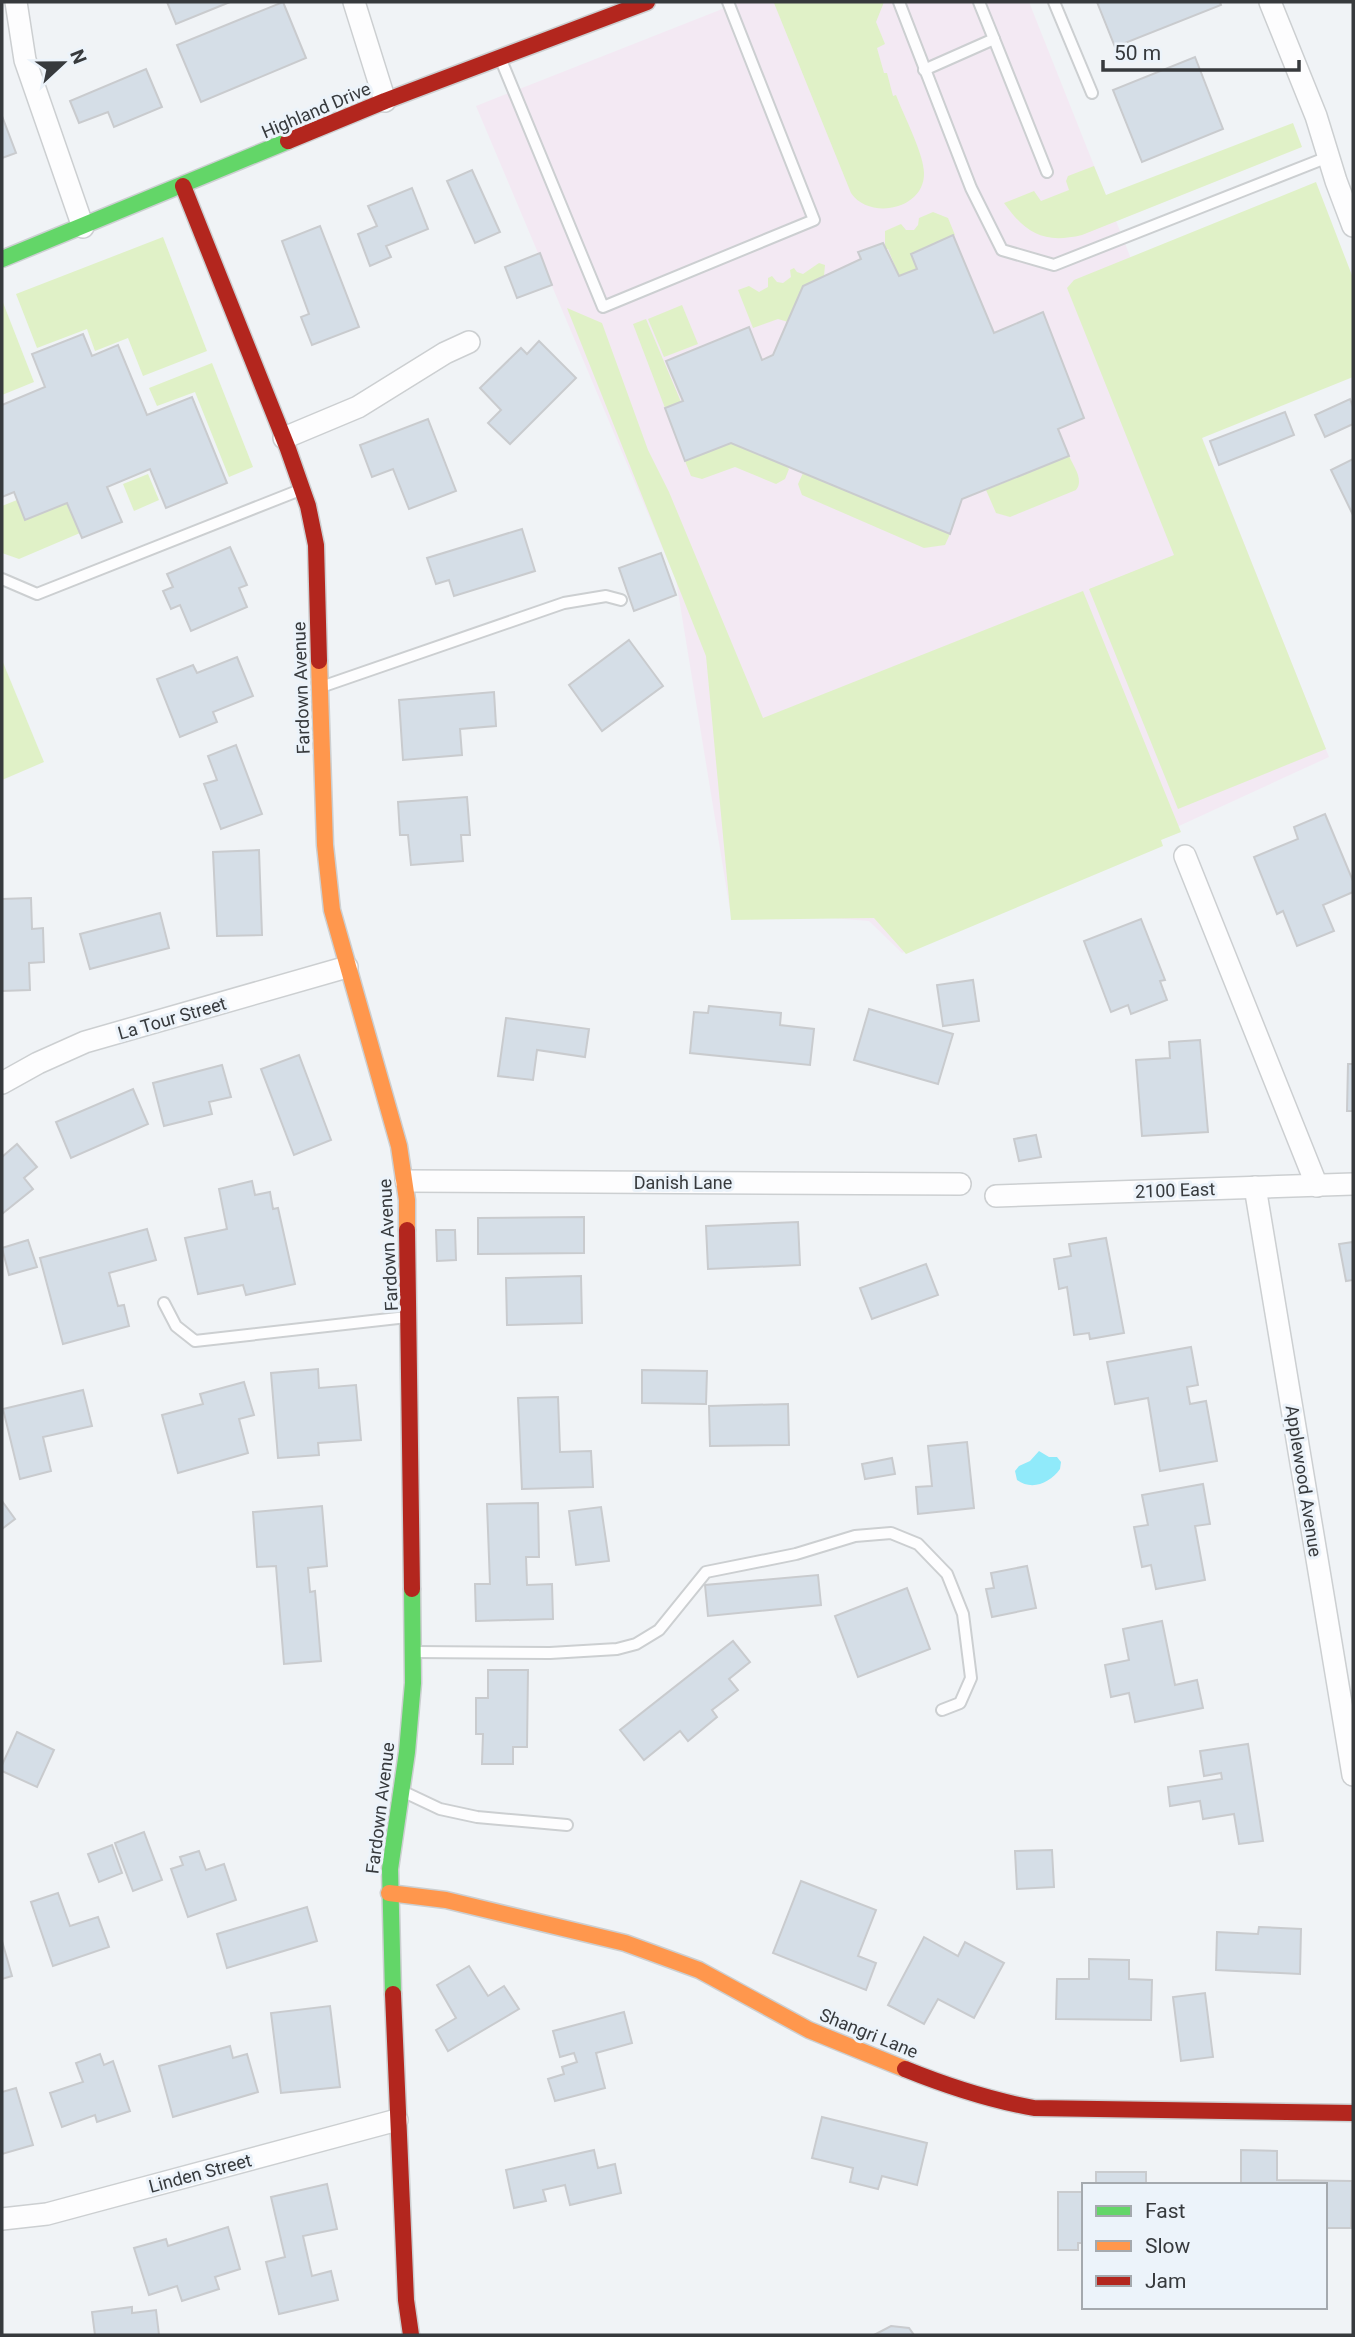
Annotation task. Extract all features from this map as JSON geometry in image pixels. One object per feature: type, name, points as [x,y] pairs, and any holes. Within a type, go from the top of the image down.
[{"type":"street","points":[[16,2],[25,61],[83,227]]},
{"type":"street","points":[[354,2],[385,102]]},
{"type":"street","name":"Highland Drive","points":[[2,259],[622,6],[647,2]]},
{"type":"street","points":[[1270,2],[1316,116],[1353,226]]},
{"type":"street","name":"Fardown Avenue","points":[[183,186],[309,506],[316,545],[326,867],[332,910],[406,1181],[413,1652],[410,1713],[389,1893],[397,2120],[406,2300],[411,2335]]},
{"type":"street","points":[[284,438],[358,407],[445,353],[469,342]]},
{"type":"street","points":[[1185,856],[1317,1186]]},
{"type":"street","name":"La Tour Street","points":[[2,1083],[85,1042],[347,967]]},
{"type":"street","name":"Danish Lane","points":[[406,1181],[960,1184]]},
{"type":"street","name":"2100 East","points":[[996,1196],[1353,1184]]},
{"type":"street","name":"Applewood Avenue","points":[[1255,1187],[1353,1775]]},
{"type":"street","name":"Shangri Lane","points":[[389,1893],[446,1900],[625,1943],[699,1970],[809,2030],[934,2081],[1006,2103],[1034,2108],[1353,2113]]},
{"type":"street","name":"Linden Street","points":[[2,2219],[47,2214],[397,2120]]},
{"type":"lane","points":[[500,58],[603,307],[814,220],[728,2]]},
{"type":"lane","points":[[899,2],[971,188],[1002,250],[1054,265],[1328,157]]},
{"type":"lane","points":[[979,2],[1047,172]]},
{"type":"lane","points":[[1054,2],[1092,93]]},
{"type":"lane","points":[[924,70],[994,39]]},
{"type":"lane","points":[[3,580],[37,594],[303,489]]},
{"type":"lane","points":[[321,687],[564,603],[606,596],[621,600]]},
{"type":"lane","points":[[164,1303],[176,1326],[195,1341],[223,1340],[410,1317]]},
{"type":"lane","points":[[413,1652],[550,1653],[617,1649],[636,1644],[659,1630],[706,1572],[796,1554],[855,1536],[891,1533],[918,1544],[947,1574],[963,1614],[971,1678],[960,1703],[942,1710]]},
{"type":"lane","points":[[402,1791],[440,1809],[477,1817],[567,1825]]},
{"type":"shaded area","points":[[740,2],[1029,2],[1329,757],[902,953],[869,921],[730,910],[676,580],[476,106]]},
{"type":"green space","points":[[884,2],[876,22],[885,44],[877,48],[893,96],[896,95],[917,145],[924,173],[922,185],[916,195],[906,203],[895,207],[871,207],[860,202],[851,193],[774,3]]},
{"type":"green space","points":[[1293,123],[1302,147],[1082,235],[1057,238],[1037,234],[1020,222],[1004,203],[1034,191],[1041,201],[1069,190],[1066,181],[1068,176],[1094,166],[1106,195]]},
{"type":"green space","points":[[1316,182],[1353,278],[1353,377],[1202,438],[1326,749],[1178,809],[1089,589],[1174,555],[1067,288],[1074,280]]},
{"type":"green space","points":[[933,212],[948,218],[955,235],[912,254],[917,269],[899,276],[888,249],[885,249],[885,231],[901,224],[906,230],[914,230],[919,218]]},
{"type":"green space","points":[[163,237],[207,351],[143,376],[128,338],[95,351],[87,329],[37,348],[16,294]]},
{"type":"green space","points":[[819,263],[825,265],[824,276],[803,286],[788,322],[778,319],[753,328],[738,290],[749,286],[759,292],[768,287],[768,278],[772,276],[777,282],[783,283],[791,277],[790,270],[794,268],[803,274]]},
{"type":"green space","points":[[2,300],[34,382],[2,395]]},
{"type":"green space","points":[[682,305],[698,344],[664,357],[648,319]]},
{"type":"green space","points":[[567,308],[602,323],[648,450],[669,492],[763,718],[1083,591],[1181,832],[1161,840],[1163,846],[906,954],[874,918],[731,920],[706,656]]},
{"type":"green space","points":[[646,319],[681,402],[665,408],[633,324]]},
{"type":"green space","points":[[212,363],[253,467],[229,477],[195,392],[157,406],[149,388]]},
{"type":"green space","points":[[731,443],[786,466],[789,469],[785,479],[776,484],[735,467],[702,479],[691,476],[685,461]]},
{"type":"green space","points":[[1069,456],[1079,478],[1076,490],[1010,517],[996,513],[986,490]]},
{"type":"green space","points":[[803,473],[950,534],[945,545],[924,548],[802,495],[798,484]]},
{"type":"green space","points":[[148,474],[159,500],[134,511],[123,484]]},
{"type":"green space","points":[[17,500],[25,520],[67,503],[80,533],[19,559],[2,553],[2,506]]},
{"type":"green space","points":[[2,660],[44,762],[2,780]]},
{"type":"water","points":[[1039,1451],[1049,1457],[1057,1457],[1061,1462],[1060,1469],[1040,1484],[1029,1485],[1017,1480],[1015,1471]]},
{"type":"building","points":[[167,2],[230,2],[176,24]]},
{"type":"building","points":[[283,2],[306,58],[201,102],[177,45]]},
{"type":"building","points":[[1097,2],[1220,2],[1221,5],[1115,47]]},
{"type":"building","points":[[1195,57],[1223,129],[1142,162],[1113,90]]},
{"type":"building","points":[[146,69],[162,107],[114,127],[108,112],[79,123],[70,101]]},
{"type":"building","points":[[2,116],[16,153],[2,158]]},
{"type":"building","points":[[472,170],[500,232],[475,243],[447,181]]},
{"type":"building","points":[[412,188],[428,229],[386,246],[391,257],[370,266],[358,234],[377,226],[368,206]]},
{"type":"building","points":[[320,226],[359,327],[312,345],[301,317],[309,314],[282,241]]},
{"type":"building","points":[[953,235],[994,333],[1043,312],[1084,418],[1058,429],[1069,456],[962,499],[950,534],[731,443],[685,461],[665,408],[683,401],[666,361],[749,327],[762,360],[773,355],[803,286],[861,259],[858,252],[883,243],[899,276],[917,269],[911,254]]},
{"type":"building","points":[[540,253],[552,285],[517,298],[505,267]]},
{"type":"building","points":[[83,334],[92,356],[118,345],[147,415],[192,397],[227,483],[166,508],[150,469],[107,487],[122,522],[82,538],[67,503],[25,520],[14,492],[2,497],[2,405],[45,387],[32,354]]},
{"type":"building","points":[[539,341],[576,378],[510,444],[488,423],[501,410],[480,388],[521,348],[527,354]]},
{"type":"building","points":[[1350,399],[1353,424],[1325,437],[1315,415]]},
{"type":"building","points":[[1285,412],[1294,435],[1219,465],[1210,441]]},
{"type":"building","points":[[428,419],[456,491],[409,509],[393,469],[372,477],[360,445]]},
{"type":"building","points":[[1353,459],[1353,515],[1331,470]]},
{"type":"building","points":[[522,529],[535,571],[454,596],[449,580],[436,584],[427,558]]},
{"type":"building","points":[[230,547],[247,585],[239,588],[247,607],[191,631],[180,605],[171,609],[163,591],[173,587],[167,574]]},
{"type":"building","points":[[661,553],[676,595],[634,611],[619,568]]},
{"type":"building","points":[[629,640],[663,686],[602,731],[569,685]]},
{"type":"building","points":[[237,657],[253,696],[213,712],[217,722],[180,737],[157,679],[193,665],[197,673]]},
{"type":"building","points":[[494,692],[496,726],[460,729],[462,755],[403,760],[399,700]]},
{"type":"building","points":[[236,745],[262,814],[221,829],[204,784],[217,780],[208,756]]},
{"type":"building","points":[[467,797],[470,835],[461,835],[463,861],[411,865],[408,835],[400,835],[398,802]]},
{"type":"building","points":[[1325,814],[1353,881],[1353,892],[1323,905],[1334,931],[1297,946],[1283,911],[1277,914],[1254,857],[1298,839],[1294,827]]},
{"type":"building","points":[[259,850],[262,935],[217,936],[213,852]]},
{"type":"building","points":[[31,898],[32,929],[43,928],[44,962],[29,963],[30,990],[2,991],[2,899]]},
{"type":"building","points":[[160,913],[169,948],[90,969],[80,934]]},
{"type":"building","points":[[1141,919],[1165,980],[1160,981],[1167,1000],[1131,1014],[1128,1005],[1111,1012],[1084,941]]},
{"type":"building","points":[[973,980],[979,1021],[943,1026],[937,985]]},
{"type":"building","points":[[709,1006],[781,1013],[780,1025],[814,1029],[810,1065],[690,1053],[694,1012],[708,1013]]},
{"type":"building","points":[[869,1009],[953,1034],[938,1084],[854,1060]]},
{"type":"building","points":[[506,1018],[589,1029],[585,1057],[537,1050],[533,1080],[498,1076]]},
{"type":"building","points":[[1200,1040],[1208,1132],[1142,1136],[1136,1060],[1170,1058],[1169,1042]]},
{"type":"building","points":[[299,1055],[331,1140],[294,1155],[261,1069]]},
{"type":"building","points":[[1348,1064],[1353,1064],[1353,1111],[1347,1111]]},
{"type":"building","points":[[222,1065],[231,1097],[209,1102],[212,1114],[164,1126],[153,1083]]},
{"type":"building","points":[[133,1089],[148,1124],[71,1158],[56,1122]]},
{"type":"building","points":[[1036,1135],[1041,1157],[1019,1161],[1014,1139]]},
{"type":"building","points":[[17,1144],[37,1167],[24,1178],[33,1189],[2,1214],[2,1157]]},
{"type":"building","points":[[252,1181],[255,1195],[270,1192],[273,1209],[278,1208],[295,1284],[246,1295],[243,1285],[198,1294],[185,1238],[227,1229],[219,1189]]},
{"type":"building","points":[[584,1217],[584,1253],[478,1254],[478,1218]]},
{"type":"building","points":[[798,1222],[800,1265],[708,1269],[706,1226]]},
{"type":"building","points":[[147,1229],[156,1260],[109,1273],[118,1306],[124,1305],[129,1326],[63,1344],[40,1258]]},
{"type":"building","points":[[436,1230],[455,1230],[456,1260],[437,1261]]},
{"type":"building","points":[[1106,1238],[1124,1333],[1090,1339],[1089,1333],[1074,1335],[1067,1287],[1059,1289],[1054,1259],[1071,1256],[1069,1244]]},
{"type":"building","points":[[28,1240],[37,1267],[9,1275],[2,1248]]},
{"type":"building","points":[[1353,1242],[1353,1280],[1346,1281],[1339,1244]]},
{"type":"building","points":[[926,1264],[938,1295],[872,1319],[860,1288]]},
{"type":"building","points":[[581,1276],[582,1323],[507,1325],[506,1278]]},
{"type":"building","points":[[1191,1347],[1198,1385],[1187,1387],[1190,1404],[1206,1401],[1217,1461],[1160,1471],[1148,1398],[1115,1404],[1107,1362]]},
{"type":"building","points":[[318,1369],[319,1388],[356,1385],[361,1440],[318,1443],[319,1455],[278,1458],[271,1373]]},
{"type":"building","points":[[642,1370],[707,1371],[706,1404],[642,1403]]},
{"type":"building","points":[[244,1382],[254,1415],[239,1419],[248,1453],[178,1473],[162,1415],[203,1404],[200,1394]]},
{"type":"building","points":[[83,1390],[92,1426],[43,1437],[51,1471],[20,1479],[3,1409]]},
{"type":"building","points":[[558,1397],[560,1452],[591,1451],[593,1487],[522,1489],[518,1398]]},
{"type":"building","points":[[788,1404],[789,1445],[710,1446],[709,1406]]},
{"type":"building","points":[[967,1442],[974,1508],[918,1514],[916,1487],[932,1486],[928,1446]]},
{"type":"building","points":[[892,1458],[895,1474],[865,1479],[862,1464]]},
{"type":"building","points":[[1203,1484],[1210,1524],[1195,1526],[1205,1580],[1156,1589],[1151,1565],[1142,1567],[1134,1527],[1148,1525],[1142,1495]]},
{"type":"building","points":[[2,1501],[15,1519],[2,1529]]},
{"type":"building","points":[[538,1503],[539,1557],[526,1557],[527,1585],[552,1584],[553,1619],[476,1621],[475,1584],[490,1584],[487,1504]]},
{"type":"building","points":[[322,1506],[327,1566],[308,1568],[310,1592],[315,1591],[321,1661],[284,1664],[276,1566],[257,1567],[253,1512]]},
{"type":"building","points":[[601,1507],[609,1561],[576,1565],[569,1511]]},
{"type":"building","points":[[1027,1566],[1036,1608],[992,1617],[986,1589],[994,1588],[991,1573]]},
{"type":"building","points":[[818,1575],[821,1605],[708,1616],[705,1585]]},
{"type":"building","points":[[907,1588],[930,1649],[858,1677],[835,1616]]},
{"type":"building","points":[[1162,1621],[1175,1685],[1197,1680],[1203,1708],[1135,1722],[1129,1693],[1111,1697],[1105,1665],[1129,1660],[1123,1629]]},
{"type":"building","points":[[733,1641],[750,1662],[729,1679],[738,1690],[712,1710],[717,1717],[688,1741],[680,1731],[644,1760],[620,1730]]},
{"type":"building","points":[[488,1670],[528,1670],[527,1747],[513,1747],[513,1764],[482,1764],[483,1734],[476,1734],[476,1698],[488,1698]]},
{"type":"building","points":[[17,1732],[54,1750],[37,1787],[2,1771],[2,1765]]},
{"type":"building","points":[[1248,1744],[1263,1841],[1239,1844],[1234,1814],[1203,1819],[1200,1801],[1170,1806],[1168,1787],[1222,1779],[1221,1773],[1204,1776],[1200,1751]]},
{"type":"building","points":[[144,1832],[162,1880],[133,1891],[115,1843]]},
{"type":"building","points":[[112,1845],[122,1873],[99,1882],[88,1854]]},
{"type":"building","points":[[1052,1850],[1054,1887],[1017,1889],[1015,1851]]},
{"type":"building","points":[[199,1851],[206,1870],[224,1864],[236,1900],[188,1917],[171,1869],[183,1865],[180,1857]]},
{"type":"building","points":[[801,1881],[876,1910],[858,1956],[876,1963],[866,1990],[773,1953]]},
{"type":"building","points":[[58,1893],[70,1926],[98,1917],[109,1947],[53,1966],[31,1902]]},
{"type":"building","points":[[307,1907],[317,1941],[227,1968],[217,1934]]},
{"type":"building","points":[[1259,1927],[1301,1929],[1300,1974],[1216,1970],[1217,1932],[1258,1934]]},
{"type":"building","points":[[924,1937],[958,1956],[965,1942],[1004,1963],[974,2018],[938,1999],[924,2024],[888,2005]]},
{"type":"building","points":[[2,1941],[12,1976],[2,1979]]},
{"type":"building","points":[[1089,1959],[1129,1960],[1129,1979],[1152,1980],[1151,2020],[1056,2019],[1057,1979],[1089,1979]]},
{"type":"building","points":[[469,1966],[488,1996],[504,1986],[519,2009],[448,2051],[436,2030],[456,2018],[437,1985]]},
{"type":"building","points":[[1205,1993],[1213,2057],[1181,2061],[1173,1997]]},
{"type":"building","points":[[330,2006],[340,2087],[281,2093],[271,2013]]},
{"type":"building","points":[[624,2012],[632,2043],[596,2053],[605,2088],[555,2101],[548,2079],[564,2074],[562,2067],[577,2062],[574,2053],[560,2057],[553,2031]]},
{"type":"building","points":[[230,2046],[233,2058],[247,2054],[258,2092],[173,2117],[159,2066]]},
{"type":"building","points":[[100,2054],[104,2065],[113,2061],[130,2111],[97,2122],[95,2115],[62,2127],[50,2093],[83,2082],[76,2063]]},
{"type":"building","points":[[16,2088],[33,2145],[2,2154],[2,2092]]},
{"type":"building","points":[[822,2117],[927,2143],[917,2185],[882,2176],[878,2189],[850,2182],[853,2168],[812,2158]]},
{"type":"building","points":[[594,2150],[598,2168],[615,2164],[621,2193],[570,2205],[565,2185],[543,2190],[546,2201],[514,2208],[506,2170]]},
{"type":"building","points":[[1241,2150],[1277,2151],[1277,2180],[1352,2181],[1351,2228],[1327,2228],[1327,2183],[1241,2183]]},
{"type":"building","points":[[1096,2172],[1146,2172],[1146,2183],[1096,2183]]},
{"type":"building","points":[[327,2184],[337,2229],[303,2236],[312,2276],[331,2271],[338,2300],[279,2314],[266,2262],[285,2257],[271,2197]]},
{"type":"building","points":[[1058,2192],[1082,2192],[1082,2243],[1078,2243],[1078,2250],[1058,2250]]},
{"type":"building","points":[[228,2227],[240,2269],[215,2277],[219,2289],[182,2301],[177,2286],[149,2295],[134,2248],[166,2239],[168,2246]]},
{"type":"building","points":[[132,2307],[132,2313],[156,2310],[159,2335],[95,2335],[92,2312]]},
{"type":"building","points":[[891,2326],[909,2328],[914,2335],[874,2335]]},
{"type":"traffic: fast","points":[[2,259],[288,141]]},
{"type":"traffic: fast","points":[[393,1994],[390,1869],[407,1752],[413,1683],[412,1589]]},
{"type":"traffic: slow","points":[[319,661],[325,845],[332,910],[399,1146],[407,1200],[407,1230]]},
{"type":"traffic: slow","points":[[389,1893],[446,1900],[625,1943],[699,1970],[809,2030],[905,2069]]},
{"type":"traffic: jam","points":[[288,141],[385,101],[647,2]]},
{"type":"traffic: jam","points":[[183,186],[288,449],[308,506],[316,545],[319,661]]},
{"type":"traffic: jam","points":[[407,1230],[412,1589]]},
{"type":"traffic: jam","points":[[393,1994],[406,2300],[411,2335]]},
{"type":"traffic: jam","points":[[905,2069],[969,2092],[1034,2108],[1353,2113]]}]
